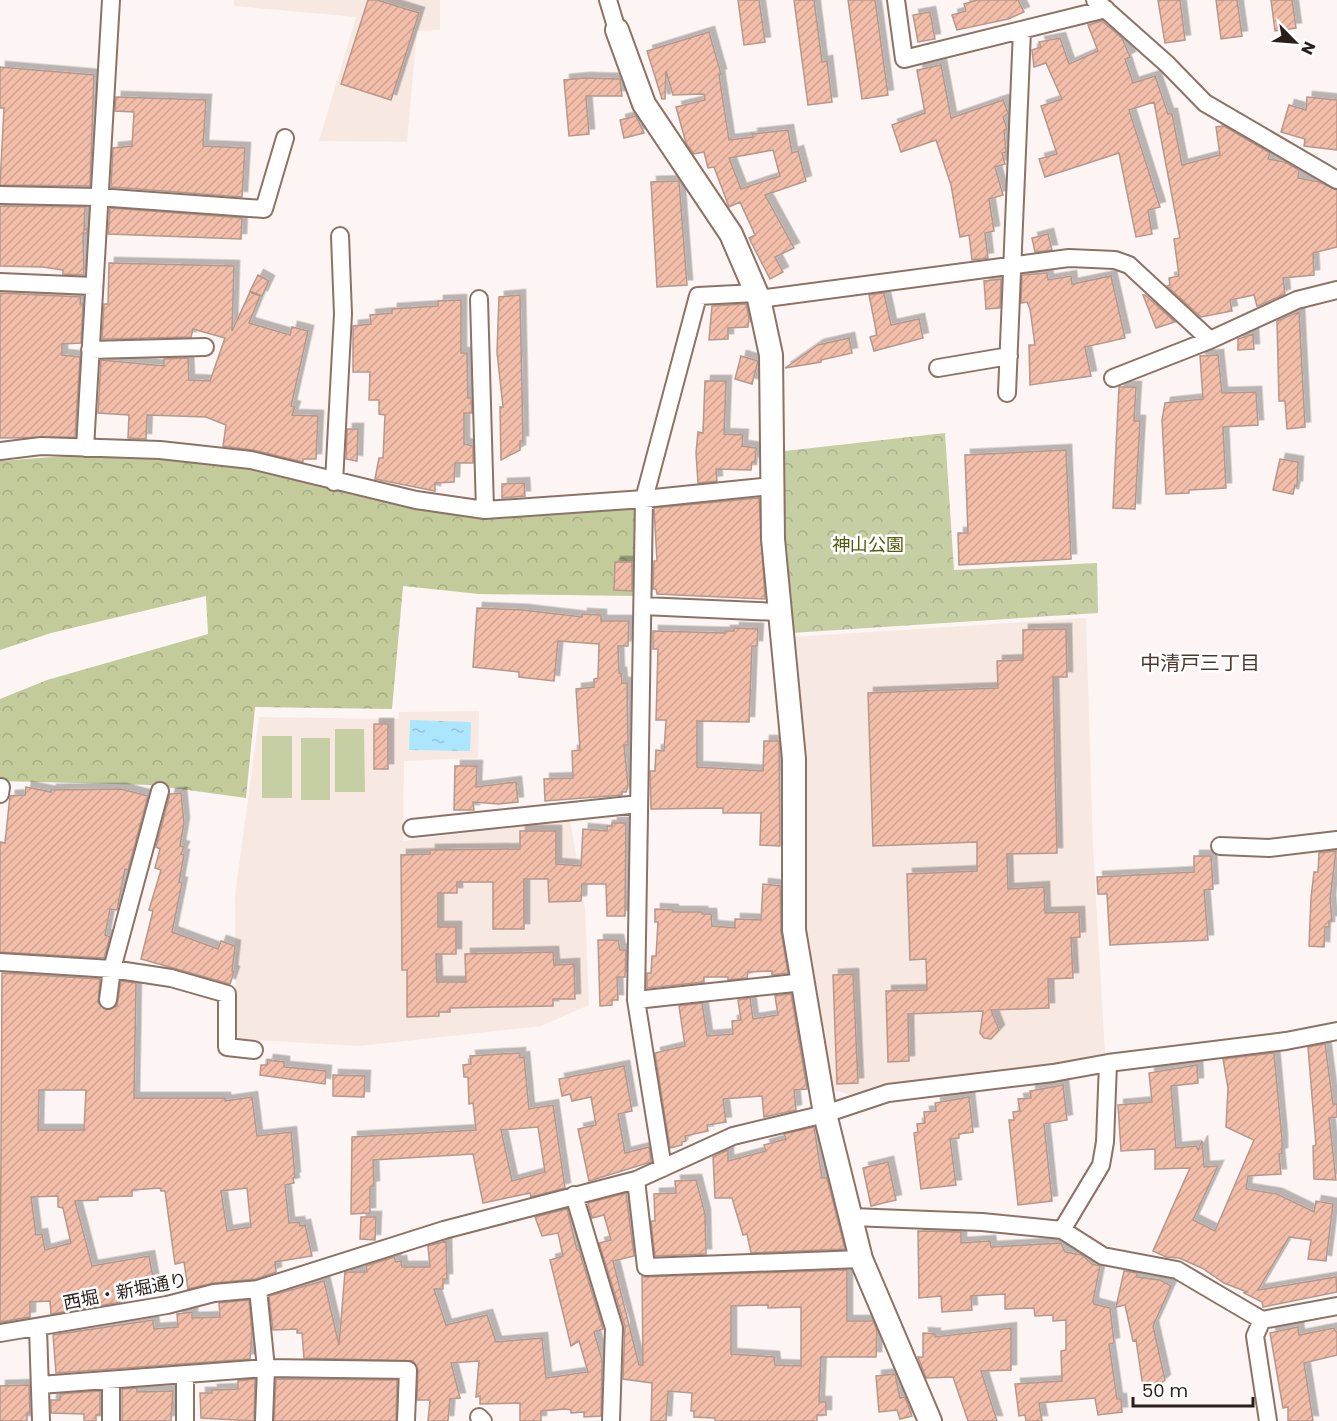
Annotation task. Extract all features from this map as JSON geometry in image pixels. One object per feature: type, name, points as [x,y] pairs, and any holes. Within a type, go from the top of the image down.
[{"type":"street","points":[[85,448],[111,0]]},
{"type":"street","points":[[609,0],[617,30],[644,104],[730,234],[757,296],[771,355],[772,486],[778,612],[794,759],[794,930],[825,1114],[861,1259],[930,1421]]},
{"type":"street","points":[[896,0],[904,59],[1022,30],[1098,2],[1167,64],[1205,103],[1337,180]]},
{"type":"street","points":[[1007,393],[1022,30]]},
{"type":"street","points":[[0,195],[98,197],[264,209],[285,138]]},
{"type":"street","points":[[334,482],[343,314],[340,236]]},
{"type":"street","points":[[663,1168],[636,999],[644,499],[698,296],[757,296],[1069,258],[1115,260],[1129,266],[1210,340]]},
{"type":"street","points":[[0,282],[93,286]]},
{"type":"street","points":[[1113,378],[1210,340],[1297,300],[1337,290]]},
{"type":"street","points":[[479,299],[485,510]]},
{"type":"street","points":[[90,350],[205,347]]},
{"type":"street","points":[[938,368],[1009,356]]},
{"type":"street","points":[[0,451],[41,446],[160,450],[251,460],[416,501],[485,510],[644,499],[772,486]]},
{"type":"street","points":[[643,606],[778,612]]},
{"type":"street","points":[[108,1000],[112,969],[160,791]]},
{"type":"street","points":[[412,828],[639,804]]},
{"type":"street","points":[[1220,846],[1269,848],[1337,840]]},
{"type":"street","points":[[0,962],[112,969],[171,978],[227,994],[227,1047],[254,1050]]},
{"type":"street","points":[[636,999],[804,982]]},
{"type":"street","name":"西堀・新堀通り","points":[[0,1333],[167,1305],[214,1293],[258,1289],[444,1230],[636,1180],[734,1136],[825,1114],[906,1089],[1053,1073],[1108,1063],[1286,1041],[1337,1032]]},
{"type":"street","points":[[1062,1230],[1101,1165],[1105,1142],[1108,1063]]},
{"type":"street","points":[[636,1180],[646,1267],[861,1259]]},
{"type":"street","points":[[574,1195],[614,1328],[611,1421]]},
{"type":"street","points":[[851,1217],[982,1222],[1062,1230],[1103,1256],[1177,1270],[1262,1320],[1337,1306]]},
{"type":"street","points":[[258,1289],[266,1368],[264,1421]]},
{"type":"street","points":[[1262,1320],[1255,1336],[1268,1421]]},
{"type":"street","points":[[38,1328],[40,1421]]},
{"type":"street","points":[[40,1384],[266,1368],[408,1370],[406,1421]]},
{"type":"street","points":[[185,1374],[185,1421]]},
{"type":"street","points":[[111,1380],[111,1421]]},
{"type":"shaded area","points":[[234,0],[440,0],[440,30],[417,31],[407,142],[319,141],[356,17],[234,6]]},
{"type":"shaded area","points":[[1086,618],[1093,846],[1105,1053],[1054,1064],[899,1082],[850,1095],[831,1089],[805,913],[793,637]]},
{"type":"shaded area","points":[[479,711],[478,758],[404,761],[403,841],[570,819],[585,908],[589,1005],[541,1026],[359,1046],[236,1039],[235,896],[259,717],[398,719],[399,712]]},
{"type":"green space","name":"神山公園","points":[[945,433],[954,570],[1097,563],[1098,613],[791,633],[784,540],[785,451]]},
{"type":"green space","points":[[91,454],[247,466],[425,509],[639,505],[636,596],[479,594],[403,586],[392,709],[255,707],[246,798],[151,785],[0,781],[0,699],[47,680],[208,634],[206,596],[51,633],[0,650],[0,461]]},
{"type":"green space","points":[[335,729],[364,729],[365,792],[335,792]]},
{"type":"green space","points":[[262,736],[292,736],[292,798],[262,798]]},
{"type":"green space","points":[[301,738],[330,738],[330,800],[301,800]]},
{"type":"water","points":[[410,720],[471,722],[470,751],[409,750]]},
{"type":"building","points":[[368,0],[377,0],[419,13],[391,100],[341,84]]},
{"type":"building","points":[[738,0],[759,0],[765,42],[744,45]]},
{"type":"building","points":[[794,0],[814,0],[822,62],[827,61],[832,102],[808,105]]},
{"type":"building","points":[[848,0],[875,0],[888,95],[862,99]]},
{"type":"building","points":[[977,0],[1018,0],[1024,12],[1008,19],[957,30],[952,15],[966,11],[964,4]]},
{"type":"building","points":[[1158,0],[1180,0],[1185,40],[1165,43]]},
{"type":"building","points":[[1216,0],[1237,0],[1242,36],[1221,39]]},
{"type":"building","points":[[1271,0],[1292,0],[1296,28],[1275,31]]},
{"type":"building","points":[[930,12],[935,39],[918,42],[913,15]]},
{"type":"building","points":[[1102,21],[1122,38],[1130,57],[1125,59],[1133,83],[1155,76],[1168,114],[1172,114],[1182,165],[1220,155],[1216,127],[1224,126],[1270,153],[1268,159],[1285,162],[1299,170],[1298,178],[1319,182],[1337,190],[1337,247],[1313,253],[1314,275],[1283,278],[1285,294],[1260,305],[1257,306],[1254,295],[1230,300],[1232,311],[1201,317],[1167,286],[1170,285],[1169,278],[1179,276],[1174,239],[1180,238],[1154,102],[1129,110],[1160,207],[1148,210],[1152,234],[1136,237],[1119,153],[1045,177],[1039,159],[1057,154],[1041,106],[1062,99],[1046,63],[1034,67],[1032,50],[1041,47],[1039,42],[1060,38],[1069,64],[1098,51],[1088,25]]},
{"type":"building","points":[[709,32],[721,74],[719,75],[729,140],[753,137],[752,134],[788,130],[792,153],[798,151],[806,181],[765,195],[794,248],[775,257],[783,272],[770,279],[749,238],[755,235],[740,202],[729,207],[714,167],[708,168],[704,152],[694,154],[686,143],[676,107],[705,100],[704,94],[673,95],[666,71],[665,99],[662,99],[647,51]],"holes":[[[773,150],[780,176],[741,189],[729,158]]]},
{"type":"building","points":[[941,65],[951,118],[1003,100],[1008,113],[1003,117],[1007,129],[1004,131],[1006,152],[1002,153],[1005,164],[995,167],[1003,195],[989,199],[994,231],[985,233],[988,258],[972,260],[969,235],[960,237],[951,185],[936,140],[901,152],[892,125],[925,113],[917,70]]},
{"type":"building","points":[[0,67],[94,75],[90,186],[0,185],[4,108],[0,108]]},
{"type":"building","points":[[620,79],[622,96],[586,96],[589,134],[569,136],[564,80]]},
{"type":"building","points":[[116,97],[206,100],[203,146],[245,148],[242,197],[111,187],[113,148],[132,146],[134,112],[115,111]]},
{"type":"building","points":[[1307,97],[1337,100],[1337,150],[1304,146],[1305,139],[1281,132],[1289,105],[1306,110]]},
{"type":"building","points":[[636,116],[644,133],[624,138],[620,120]]},
{"type":"building","points":[[679,181],[687,285],[657,287],[651,182]]},
{"type":"building","points":[[0,206],[85,207],[84,230],[87,228],[87,233],[83,233],[84,275],[63,274],[63,270],[43,267],[0,266]]},
{"type":"building","points":[[110,208],[242,218],[241,239],[108,234]]},
{"type":"building","points":[[1048,234],[1052,250],[1035,252],[1032,238]]},
{"type":"building","points":[[109,263],[234,266],[232,331],[250,292],[260,296],[249,323],[290,335],[292,327],[308,331],[291,406],[295,407],[292,415],[318,416],[316,459],[303,459],[303,462],[253,450],[223,446],[226,425],[206,417],[147,415],[146,439],[128,438],[129,415],[98,413],[101,360],[164,366],[164,359],[188,358],[189,380],[210,381],[225,338],[193,329],[191,337],[102,339],[104,304],[108,304]]},
{"type":"building","points":[[1047,273],[1048,280],[1071,276],[1072,284],[1111,276],[1125,338],[1085,347],[1091,376],[1030,385],[1029,345],[1035,345],[1030,309],[1027,302],[1021,303],[1022,275]]},
{"type":"building","points":[[258,275],[269,281],[262,296],[250,291]]},
{"type":"building","points":[[1001,279],[1000,308],[986,309],[984,281]]},
{"type":"building","points":[[0,293],[81,297],[80,304],[83,304],[81,343],[62,344],[62,355],[80,357],[75,437],[0,438]]},
{"type":"building","points":[[884,293],[891,325],[919,319],[923,338],[874,351],[870,337],[877,335],[869,295]]},
{"type":"building","points":[[520,295],[523,441],[520,441],[520,450],[501,460],[500,407],[503,407],[497,352],[499,297]]},
{"type":"building","points":[[1143,295],[1145,295],[1175,322],[1156,328]]},
{"type":"building","points":[[461,300],[461,353],[467,353],[468,398],[471,398],[472,413],[464,413],[464,444],[473,446],[473,463],[455,463],[454,482],[435,483],[435,491],[375,479],[379,458],[383,458],[385,415],[379,414],[379,400],[369,400],[370,372],[353,372],[353,326],[371,324],[370,315],[392,313],[392,309],[438,306],[438,301]]},
{"type":"building","points":[[746,304],[748,327],[728,328],[728,339],[709,340],[712,306]]},
{"type":"building","points":[[1299,312],[1305,427],[1287,429],[1285,401],[1279,401],[1277,321]]},
{"type":"building","points":[[1253,334],[1254,349],[1238,350],[1238,339]]},
{"type":"building","points":[[849,338],[852,353],[821,360],[821,362],[785,368],[818,345]]},
{"type":"building","points":[[1218,355],[1222,393],[1256,392],[1258,425],[1223,427],[1226,488],[1166,494],[1162,420],[1165,403],[1203,399],[1200,356]]},
{"type":"building","points":[[741,356],[758,361],[752,384],[735,379]]},
{"type":"building","points":[[705,381],[726,381],[724,434],[743,435],[742,446],[756,448],[755,462],[752,462],[751,470],[716,469],[717,481],[698,483],[696,453],[698,432],[703,433]]},
{"type":"building","points":[[1119,387],[1136,387],[1134,421],[1140,421],[1135,509],[1113,508]]},
{"type":"building","points":[[347,429],[358,429],[357,461],[346,459]]},
{"type":"building","points":[[1066,450],[1071,559],[959,565],[958,533],[968,533],[965,455]]},
{"type":"building","points":[[1280,459],[1298,462],[1297,486],[1295,485],[1293,494],[1273,490]]},
{"type":"building","points":[[524,483],[525,496],[502,498],[502,484]]},
{"type":"building","points":[[759,498],[765,599],[657,594],[656,589],[653,589],[654,561],[657,561],[654,508]]},
{"type":"building","points":[[615,562],[632,562],[632,591],[614,590]]},
{"type":"building","points":[[477,608],[523,610],[582,617],[582,614],[601,615],[601,621],[629,621],[628,646],[618,646],[619,673],[621,673],[622,683],[627,683],[628,745],[624,745],[628,785],[626,792],[622,792],[622,795],[545,801],[544,779],[573,778],[572,751],[580,750],[576,689],[594,687],[594,679],[598,678],[599,644],[558,641],[554,681],[519,677],[519,672],[473,667]]},
{"type":"building","points":[[734,628],[758,629],[757,646],[752,646],[749,722],[697,721],[697,767],[763,771],[764,741],[779,741],[780,846],[760,845],[761,813],[723,813],[723,808],[651,809],[650,771],[655,771],[656,750],[664,751],[666,720],[656,720],[658,649],[653,649],[653,631],[725,633],[725,631],[734,631]]},
{"type":"building","points":[[1066,629],[1067,677],[1053,677],[1057,853],[1007,854],[1008,889],[1044,887],[1045,913],[1079,912],[1080,937],[1071,938],[1073,978],[1048,979],[1049,1008],[991,1010],[999,1030],[991,1039],[984,1038],[980,1033],[983,1011],[908,1014],[909,1061],[888,1062],[886,991],[927,990],[926,959],[910,960],[907,874],[977,871],[977,842],[873,846],[868,693],[998,688],[997,661],[1023,660],[1023,630]]},
{"type":"building","points":[[374,724],[388,724],[388,769],[374,769]]},
{"type":"building","points":[[455,766],[477,766],[476,787],[516,782],[518,802],[499,804],[473,802],[474,810],[454,810]]},
{"type":"building","points":[[26,787],[51,792],[51,790],[121,789],[148,796],[128,870],[125,869],[117,910],[110,909],[105,935],[110,937],[104,958],[0,952],[0,842],[5,843],[10,796],[25,795]]},
{"type":"building","points":[[181,793],[184,823],[180,846],[184,847],[181,854],[184,855],[179,882],[182,883],[172,932],[218,949],[221,941],[235,946],[232,971],[234,972],[230,984],[141,959],[153,911],[149,910],[161,870],[155,868],[160,849],[156,847],[170,794]]},
{"type":"building","points":[[612,823],[626,823],[625,916],[607,916],[606,884],[582,884],[581,901],[549,902],[548,879],[524,879],[524,929],[493,929],[493,882],[457,882],[457,893],[438,893],[438,927],[456,927],[456,954],[436,954],[437,982],[466,982],[465,954],[553,952],[554,965],[574,964],[575,999],[553,999],[553,1006],[450,1008],[450,1012],[439,1012],[439,1016],[407,1017],[407,970],[402,970],[401,855],[430,854],[430,850],[520,849],[520,831],[556,831],[556,864],[581,866],[583,829],[607,831],[607,826],[612,826]]},
{"type":"building","points":[[1336,851],[1330,900],[1332,921],[1329,921],[1329,927],[1325,927],[1324,947],[1309,946],[1311,898],[1314,872],[1318,872],[1319,853]]},
{"type":"building","points":[[1194,856],[1211,856],[1213,889],[1204,890],[1208,940],[1110,945],[1107,894],[1098,894],[1097,877],[1194,872]]},
{"type":"building","points":[[763,884],[780,886],[781,932],[788,973],[772,975],[772,971],[748,972],[747,978],[728,980],[728,977],[704,977],[704,982],[647,988],[647,973],[651,973],[652,956],[656,956],[658,922],[655,922],[655,909],[711,914],[712,926],[735,928],[735,919],[761,920]]},
{"type":"building","points":[[598,940],[618,940],[620,950],[626,950],[625,977],[617,977],[618,1000],[612,1000],[612,1005],[600,1006]]},
{"type":"building","points":[[2,973],[100,979],[98,1003],[107,1010],[117,1006],[121,981],[136,983],[134,1098],[225,1098],[225,1101],[252,1097],[257,1136],[291,1132],[295,1177],[293,1178],[294,1183],[285,1185],[289,1223],[299,1222],[300,1226],[305,1225],[312,1256],[275,1262],[276,1272],[256,1279],[213,1283],[188,1289],[184,1262],[175,1264],[165,1191],[161,1191],[160,1188],[132,1190],[132,1196],[98,1197],[98,1200],[75,1201],[92,1266],[149,1256],[154,1283],[125,1288],[127,1301],[51,1314],[50,1301],[30,1302],[30,1317],[0,1322]],"holes":[[[39,1090],[86,1090],[84,1130],[38,1130]],[[247,1188],[251,1227],[227,1231],[221,1191]],[[58,1196],[58,1207],[63,1208],[71,1243],[45,1250],[42,1234],[36,1235],[31,1197]]]},
{"type":"building","points":[[853,974],[858,1083],[837,1084],[833,975]]},
{"type":"building","points":[[791,994],[807,1089],[794,1090],[796,1110],[764,1117],[762,1096],[723,1099],[726,1122],[707,1125],[708,1131],[685,1136],[686,1141],[682,1142],[682,1145],[670,1148],[655,1053],[685,1046],[679,1006],[702,1003],[707,1036],[733,1034],[732,1021],[741,1020],[738,1000],[750,998],[753,1019],[778,1015],[775,996]]},
{"type":"building","points":[[1325,1044],[1333,1104],[1337,1104],[1337,1117],[1329,1118],[1336,1180],[1314,1179],[1313,1146],[1316,1145],[1308,1047]]},
{"type":"building","points":[[520,1053],[520,1058],[524,1057],[529,1109],[553,1105],[565,1188],[531,1197],[530,1193],[483,1203],[473,1154],[373,1160],[374,1186],[370,1187],[370,1213],[351,1214],[352,1137],[476,1130],[473,1103],[469,1104],[468,1077],[464,1077],[463,1065],[471,1064],[470,1056]],"holes":[[[538,1127],[545,1172],[512,1181],[501,1130]]]},
{"type":"building","points":[[1274,1053],[1282,1139],[1282,1153],[1279,1154],[1281,1174],[1248,1176],[1246,1189],[1277,1194],[1314,1212],[1316,1201],[1333,1204],[1326,1261],[1308,1259],[1311,1240],[1289,1237],[1258,1290],[1336,1277],[1337,1292],[1263,1307],[1262,1302],[1244,1293],[1247,1292],[1224,1283],[1202,1268],[1179,1258],[1166,1257],[1153,1251],[1190,1168],[1155,1169],[1155,1149],[1121,1151],[1118,1105],[1152,1102],[1149,1073],[1197,1065],[1198,1083],[1171,1086],[1176,1148],[1196,1146],[1198,1150],[1202,1141],[1204,1167],[1218,1166],[1193,1220],[1215,1231],[1254,1140],[1226,1127],[1228,1088],[1223,1059]]},
{"type":"building","points":[[268,1060],[284,1062],[284,1067],[326,1071],[325,1084],[260,1075],[261,1065],[267,1065]]},
{"type":"building","points":[[624,1066],[632,1111],[618,1114],[625,1153],[649,1147],[651,1162],[589,1181],[578,1129],[596,1125],[591,1097],[572,1101],[570,1094],[562,1096],[559,1079]]},
{"type":"building","points":[[333,1075],[365,1076],[364,1097],[333,1096]]},
{"type":"building","points":[[1063,1085],[1067,1120],[1044,1124],[1052,1201],[1018,1205],[1009,1120],[1014,1120],[1013,1112],[1020,1111],[1018,1099],[1031,1098],[1030,1091]]},
{"type":"building","points":[[969,1097],[973,1132],[959,1134],[959,1138],[950,1139],[956,1185],[921,1189],[914,1133],[918,1132],[917,1124],[925,1123],[924,1112],[936,1111],[935,1103]]},
{"type":"building","points":[[814,1127],[822,1178],[827,1178],[845,1249],[751,1253],[747,1234],[743,1235],[732,1198],[715,1198],[713,1157],[728,1150],[728,1161],[766,1151],[764,1145],[786,1139],[784,1134]]},
{"type":"building","points":[[888,1162],[896,1200],[871,1206],[863,1168]]},
{"type":"building","points":[[696,1180],[705,1214],[706,1254],[655,1256],[651,1221],[655,1221],[654,1194],[676,1193],[675,1181]]},
{"type":"building","points":[[626,1193],[634,1256],[613,1261],[639,1365],[643,1365],[642,1277],[847,1270],[847,1321],[873,1321],[877,1330],[876,1357],[821,1357],[819,1402],[826,1402],[826,1415],[817,1415],[817,1421],[716,1421],[714,1418],[694,1417],[694,1411],[691,1411],[692,1393],[668,1391],[666,1421],[651,1421],[652,1383],[623,1379],[625,1326],[599,1243],[611,1240],[604,1215],[592,1218],[588,1203]],"holes":[[[768,1305],[768,1308],[801,1307],[801,1366],[775,1365],[774,1357],[731,1354],[731,1306]]]},
{"type":"building","points":[[567,1209],[577,1250],[579,1250],[603,1329],[594,1332],[602,1360],[601,1416],[584,1417],[584,1412],[571,1413],[571,1410],[565,1409],[541,1411],[541,1421],[520,1421],[520,1403],[480,1404],[480,1396],[476,1397],[479,1361],[451,1363],[460,1398],[450,1399],[448,1421],[428,1421],[430,1400],[417,1400],[418,1370],[413,1361],[304,1358],[302,1333],[297,1333],[297,1329],[273,1330],[269,1296],[324,1281],[339,1345],[345,1272],[367,1272],[366,1266],[394,1257],[396,1262],[401,1261],[402,1267],[430,1267],[428,1246],[446,1241],[447,1279],[443,1279],[443,1289],[434,1289],[446,1325],[487,1315],[496,1342],[542,1338],[546,1378],[588,1372],[579,1341],[571,1346],[550,1260],[563,1256],[558,1233],[542,1236],[535,1217]]},
{"type":"building","points":[[361,1217],[376,1217],[375,1240],[360,1239]]},
{"type":"building","points":[[918,1231],[961,1232],[961,1243],[990,1241],[991,1247],[1061,1243],[1065,1252],[1082,1255],[1092,1264],[1100,1266],[1093,1301],[1094,1304],[1110,1308],[1114,1343],[1109,1344],[1117,1399],[1121,1399],[1122,1412],[1098,1415],[1095,1398],[1039,1403],[1042,1421],[1026,1421],[1025,1415],[1019,1416],[1015,1384],[1062,1381],[1061,1351],[1066,1350],[1066,1320],[1053,1321],[1053,1315],[1035,1316],[1034,1308],[1005,1309],[1005,1294],[971,1296],[972,1310],[942,1312],[941,1296],[919,1298]]},
{"type":"building","points":[[1124,1271],[1137,1273],[1137,1277],[1160,1280],[1171,1286],[1153,1326],[1165,1380],[1161,1383],[1143,1387],[1136,1340],[1133,1341],[1125,1305],[1116,1307]]},
{"type":"building","points":[[249,1300],[252,1332],[250,1359],[56,1373],[53,1335],[153,1320],[154,1329],[178,1327],[177,1314],[192,1312],[192,1318],[220,1317],[219,1303]]},
{"type":"building","points":[[1298,1327],[1299,1335],[1334,1328],[1337,1333],[1337,1355],[1304,1363],[1313,1421],[1288,1421],[1288,1407],[1283,1408],[1270,1333]]},
{"type":"building","points":[[1011,1328],[1011,1370],[981,1371],[997,1421],[968,1421],[953,1377],[926,1378],[918,1357],[923,1357],[923,1333],[935,1334],[935,1337]]},
{"type":"building","points":[[895,1374],[900,1398],[905,1397],[912,1416],[900,1419],[897,1410],[879,1412],[876,1376]]},
{"type":"building","points":[[255,1379],[254,1421],[201,1418],[200,1393],[238,1389],[238,1381]]},
{"type":"building","points":[[276,1379],[397,1380],[396,1421],[274,1421]]},
{"type":"building","points":[[29,1385],[30,1413],[27,1413],[27,1421],[0,1421],[0,1386]]},
{"type":"building","points":[[137,1388],[137,1392],[173,1391],[171,1421],[122,1421],[122,1389]]},
{"type":"building","points":[[100,1391],[100,1415],[96,1415],[96,1421],[84,1421],[84,1414],[51,1413],[51,1400],[60,1400],[60,1394]]},
{"type":"district","name":"中清戸三丁目","points":[[1200,663]]}]
